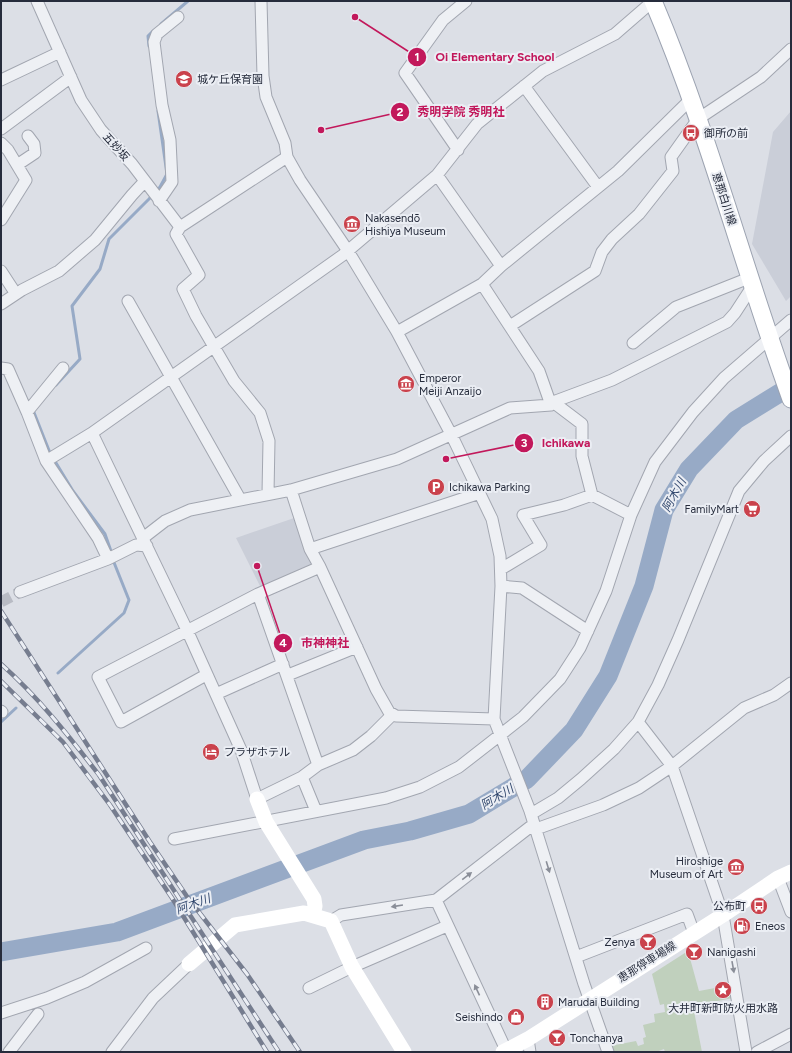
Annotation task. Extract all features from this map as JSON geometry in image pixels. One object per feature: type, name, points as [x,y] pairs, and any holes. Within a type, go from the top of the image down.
[{"type":"main road","name":"恵那白川線","points":[[653,1],[673,46],[690,100],[698,119],[750,283],[791,399]]},
{"type":"street","name":"五妙坂","points":[[37,1],[88,112],[145,181],[180,227]]},
{"type":"street","points":[[261,1],[263,76],[266,97],[285,144],[287,157],[300,180],[348,251],[397,332],[492,519],[497,539],[501,569],[494,720],[531,813],[608,1052]]},
{"type":"street","points":[[458,150],[405,73],[443,20],[466,1]]},
{"type":"street","points":[[46,461],[92,433],[171,379],[348,251],[437,175],[477,124],[543,71],[615,34],[653,1]]},
{"type":"street","points":[[159,200],[172,182],[170,140],[162,105],[154,42],[157,34],[178,17]]},
{"type":"street","points":[[510,326],[595,271],[605,248],[639,214],[673,171],[672,157],[698,119],[761,77],[791,49]]},
{"type":"street","points":[[1,80],[60,52]]},
{"type":"street","points":[[1,128],[71,77]]},
{"type":"street","points":[[524,86],[598,187]]},
{"type":"street","points":[[397,332],[482,284],[618,171],[690,100]]},
{"type":"street","points":[[17,165],[35,153],[34,144],[28,136]]},
{"type":"street","points":[[1,143],[8,150],[26,180],[1,220]]},
{"type":"street","points":[[268,494],[269,441],[260,413],[234,382],[215,346],[196,316],[183,289],[199,275],[176,234],[180,227],[287,157]]},
{"type":"street","points":[[437,175],[502,266]]},
{"type":"street","points":[[1,304],[16,294],[60,271],[95,240],[145,181]]},
{"type":"street","points":[[1,271],[16,294]]},
{"type":"street","points":[[633,342],[676,307],[750,283]]},
{"type":"street","points":[[20,592],[113,557],[145,542],[165,522],[190,510],[291,490],[397,459],[510,408],[552,403],[612,380],[727,322],[735,313],[750,283]]},
{"type":"street","points":[[482,284],[539,371],[552,403],[582,424],[582,456],[592,495]]},
{"type":"street","points":[[128,301],[240,500]]},
{"type":"street","points":[[174,839],[266,822],[316,810],[386,798],[420,787],[459,767],[483,750],[500,734],[528,713],[560,678],[580,648],[606,591],[631,515],[655,462],[675,435],[724,378],[791,320]]},
{"type":"street","points":[[1,368],[8,369],[46,461],[98,538],[113,557]]},
{"type":"street","points":[[27,412],[63,368]]},
{"type":"street","points":[[92,433],[187,630],[206,675],[242,750],[257,799],[266,822],[309,892],[315,906],[313,915]]},
{"type":"street","points":[[531,813],[558,798],[582,778],[614,749],[638,722],[658,685],[672,653],[739,491],[764,461],[791,436]]},
{"type":"street","points":[[291,490],[310,549],[320,567],[376,689],[392,715]]},
{"type":"street","points":[[310,549],[480,493]]},
{"type":"street","points":[[501,569],[541,545],[523,515],[564,505],[592,495],[631,515]]},
{"type":"street","points":[[206,675],[121,722],[98,677],[258,594],[320,567]]},
{"type":"street","points":[[501,586],[522,588],[588,631]]},
{"type":"street","points":[[258,594],[288,675],[318,765]]},
{"type":"street","points":[[288,675],[357,647]]},
{"type":"street","points":[[216,694],[283,664]]},
{"type":"street","points":[[331,921],[341,915],[436,900],[530,827],[536,830],[603,806],[639,788],[672,766],[744,708],[774,695],[791,682]]},
{"type":"street","points":[[257,799],[302,777],[318,765],[353,750],[371,736],[392,715],[494,720]]},
{"type":"street","points":[[638,722],[672,766],[723,915],[746,1052]]},
{"type":"street","points":[[302,777],[316,810]]},
{"type":"street","points":[[784,875],[791,912]]},
{"type":"street","name":"恵那停車場線","points":[[504,1051],[529,1046],[590,999],[784,875]]},
{"type":"street","points":[[436,900],[504,1051]]},
{"type":"street","points":[[112,1052],[153,998],[189,964],[236,925],[304,913],[331,921],[352,967],[404,1052]]},
{"type":"street","points":[[576,956],[687,914],[694,933]]},
{"type":"street","points":[[309,988],[352,967],[447,926]]},
{"type":"street","points":[[1,1014],[48,998],[85,982],[146,948]]},
{"type":"street","points":[[9,1052],[38,1014]]},
{"type":"street","points":[[757,1052],[791,1034]]},
{"type":"shaded area","points":[[791,111],[791,296],[786,301],[752,244],[773,132]]},
{"type":"shaded area","points":[[297,517],[315,565],[261,588],[236,538]]},
{"type":"green space","points":[[688,951],[699,991],[731,985],[733,998],[693,1006],[702,1052],[665,1052],[664,1049],[656,1052],[612,1052],[610,1046],[636,1041],[638,1046],[644,1044],[643,1038],[646,1037],[643,1025],[655,1022],[654,1014],[665,1012],[664,1004],[660,1005],[652,974]]},
{"type":"waterway","points":[[161,24],[188,1]]},
{"type":"waterway","points":[[149,46],[148,36],[153,31]]},
{"type":"waterway","points":[[56,385],[80,359],[72,306],[100,269],[109,239],[160,187],[167,174],[158,111]]},
{"type":"waterway","name":"阿木川","points":[[1,952],[117,932],[364,840],[410,831],[469,814],[527,779],[574,730],[608,676],[644,586],[664,510],[689,469],[736,420],[791,386]]},
{"type":"waterway","points":[[33,410],[50,453],[73,491],[105,534],[112,554]]},
{"type":"waterway","points":[[58,673],[124,613],[129,600],[113,560]]},
{"type":"waterway","points":[[1,722],[16,708]]},
{"type":"tunnel","points":[[1,602],[20,592]]},
{"type":"railway","points":[[1,611],[150,842],[188,898],[247,974],[300,1052]]},
{"type":"railway","points":[[1,664],[28,690],[65,731],[99,775],[279,1052]]},
{"type":"railway","points":[[1,681],[63,742],[110,805],[172,898],[267,1052]]},
{"type":"place","name":"Oi Elementary School","points":[[355,17]]},
{"type":"place","name":"城ケ丘保育園","points":[[184,79]]},
{"type":"place","name":"秀明学院 秀明社","points":[[321,130]]},
{"type":"place","name":"御所の前","points":[[691,133]]},
{"type":"place","name":"Nakasendō Hishiya Museum","points":[[352,224]]},
{"type":"place","name":"Emperor Meiji Anzaijo","points":[[406,384]]},
{"type":"place","name":"Ichikawa","points":[[446,459]]},
{"type":"place","name":"Ichikawa Parking","points":[[436,487]]},
{"type":"place","name":"FamilyMart","points":[[752,509]]},
{"type":"place","name":"市神神社","points":[[257,566]]},
{"type":"place","name":"プラザホテル","points":[[211,752]]},
{"type":"place","name":"Hiroshige Museum of Art","points":[[736,867]]},
{"type":"place","name":"公布町","points":[[759,906]]},
{"type":"place","name":"Eneos","points":[[742,926]]},
{"type":"place","name":"Zenya","points":[[648,942]]},
{"type":"place","name":"Nanigashi","points":[[694,952]]},
{"type":"place","name":"大井町新町防火用水路","points":[[723,990]]},
{"type":"place","name":"Marudai Building","points":[[545,1002]]},
{"type":"place","name":"Seishindo","points":[[516,1017]]},
{"type":"place","name":"Tonchanya","points":[[557,1038]]}]
